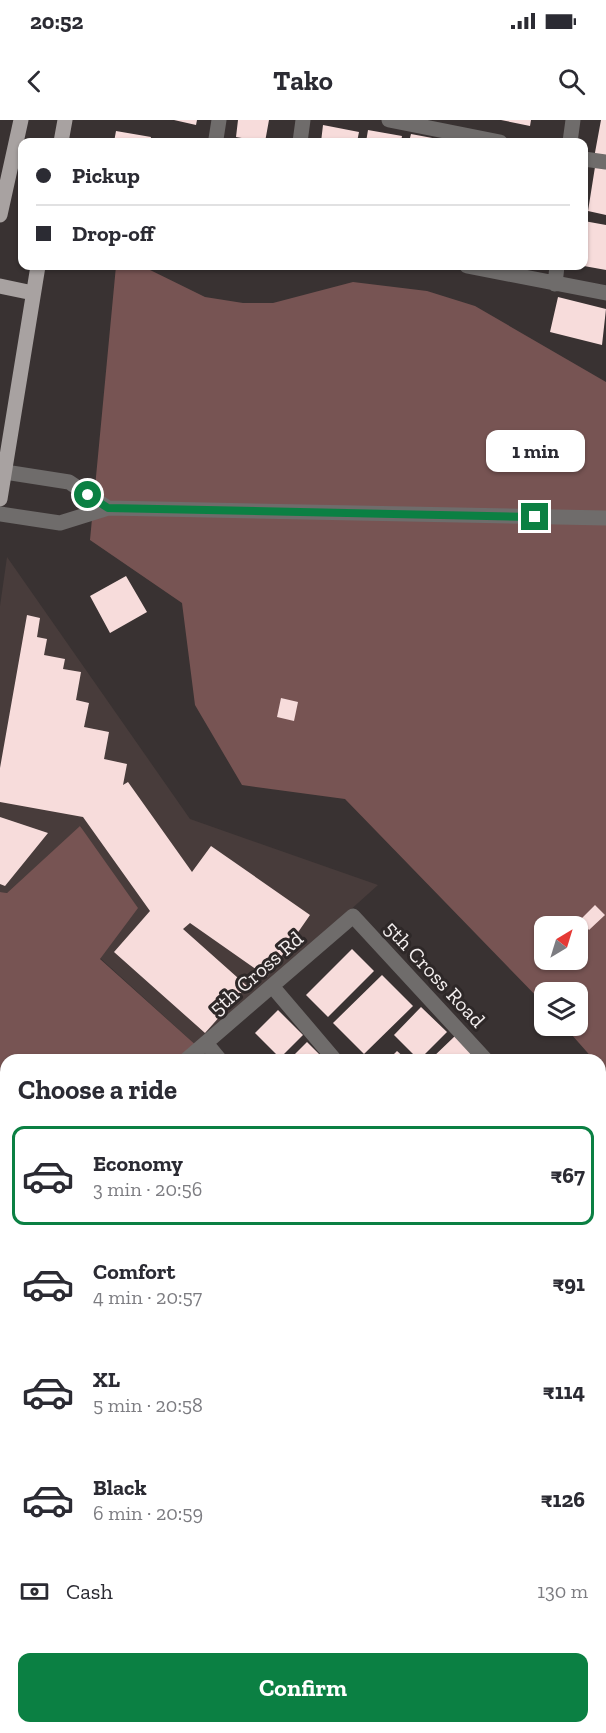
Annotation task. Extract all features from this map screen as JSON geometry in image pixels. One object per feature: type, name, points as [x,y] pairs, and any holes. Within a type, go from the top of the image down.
[{"type":"main road","points":[[0,215],[21,120]]},
{"type":"main road","points":[[62,138],[65,120]]},
{"type":"main road","points":[[0,499],[37,270]]},
{"type":"main road","points":[[0,286],[33,294]]},
{"type":"street","points":[[216,138],[219,120]]},
{"type":"street","points":[[301,138],[303,120]]},
{"type":"street","points":[[389,120],[480,138]]},
{"type":"street","points":[[571,138],[573,120]]},
{"type":"street","points":[[588,160],[606,162]]},
{"type":"street","points":[[487,270],[606,293]]},
{"type":"street","points":[[555,284],[557,270]]},
{"type":"street","points":[[5,472],[69,482],[108,508]]},
{"type":"street","points":[[0,514],[60,523],[108,508],[606,518]]},
{"type":"street","name":"5th Cross Rd","points":[[193,1054],[353,916]]},
{"type":"street","name":"5th Cross Road","points":[[353,916],[480,1054]]},
{"type":"street","points":[[272,986],[331,1054]]},
{"type":"street","points":[[206,1043],[215,1054]]},
{"type":"shaded area","points":[[116,270],[150,270],[205,297],[243,303],[273,303],[353,282],[427,291],[475,306],[606,382],[606,1054],[589,1054],[573,1036],[588,1036],[588,982],[534,982],[534,994],[345,799],[242,785],[195,705],[182,603],[90,540]]},
{"type":"shaded area","points":[[7,557],[190,819],[378,885],[198,1047],[100,958],[81,826],[7,893],[0,892],[0,606]]},
{"type":"shaded area","points":[[80,826],[138,908],[100,959],[198,1047],[189,1054],[0,1054],[0,892],[7,893]]},
{"type":"building","points":[[174,120],[197,120],[196,125]]},
{"type":"building","points":[[238,120],[269,120],[266,138],[236,137]]},
{"type":"building","points":[[501,120],[531,120],[530,126]]},
{"type":"building","points":[[601,120],[606,120],[606,161],[594,158]]},
{"type":"building","points":[[323,125],[359,132],[358,138],[321,138]]},
{"type":"building","points":[[368,130],[402,136],[402,138],[367,138]]},
{"type":"building","points":[[116,131],[151,137],[151,138],[115,138]]},
{"type":"building","points":[[411,134],[432,138],[410,138]]},
{"type":"building","points":[[595,167],[606,169],[606,215],[588,211]]},
{"type":"building","points":[[588,222],[606,225],[606,270],[588,267]]},
{"type":"building","points":[[558,297],[606,309],[602,345],[550,332]]},
{"type":"building","points":[[126,576],[147,612],[110,633],[90,596]]},
{"type":"building","points":[[27,615],[40,618],[37,637],[47,639],[44,655],[65,659],[63,669],[81,672],[76,700],[89,703],[84,727],[109,732],[104,759],[127,764],[123,785],[128,782],[192,872],[211,846],[310,915],[267,977],[190,923],[183,929],[247,986],[205,1033],[114,952],[150,911],[83,817],[0,802],[0,768]]},
{"type":"building","points":[[281,698],[298,702],[294,721],[277,717]]},
{"type":"building","points":[[0,817],[48,833],[5,886],[0,884]]},
{"type":"building","points":[[595,905],[605,915],[589,930],[588,916],[584,916]]},
{"type":"building","points":[[352,949],[374,971],[328,1017],[306,995]]},
{"type":"building","points":[[382,975],[413,1006],[364,1054],[333,1023]]},
{"type":"building","points":[[421,1007],[447,1032],[425,1054],[413,1054],[394,1035]]},
{"type":"building","points":[[278,1010],[303,1035],[284,1054],[276,1054],[255,1033]]},
{"type":"building","points":[[455,1036],[474,1054],[436,1054]]},
{"type":"building","points":[[307,1042],[319,1054],[295,1054]]},
{"type":"route","points":[[88,495],[108,508],[535,517]]}]
